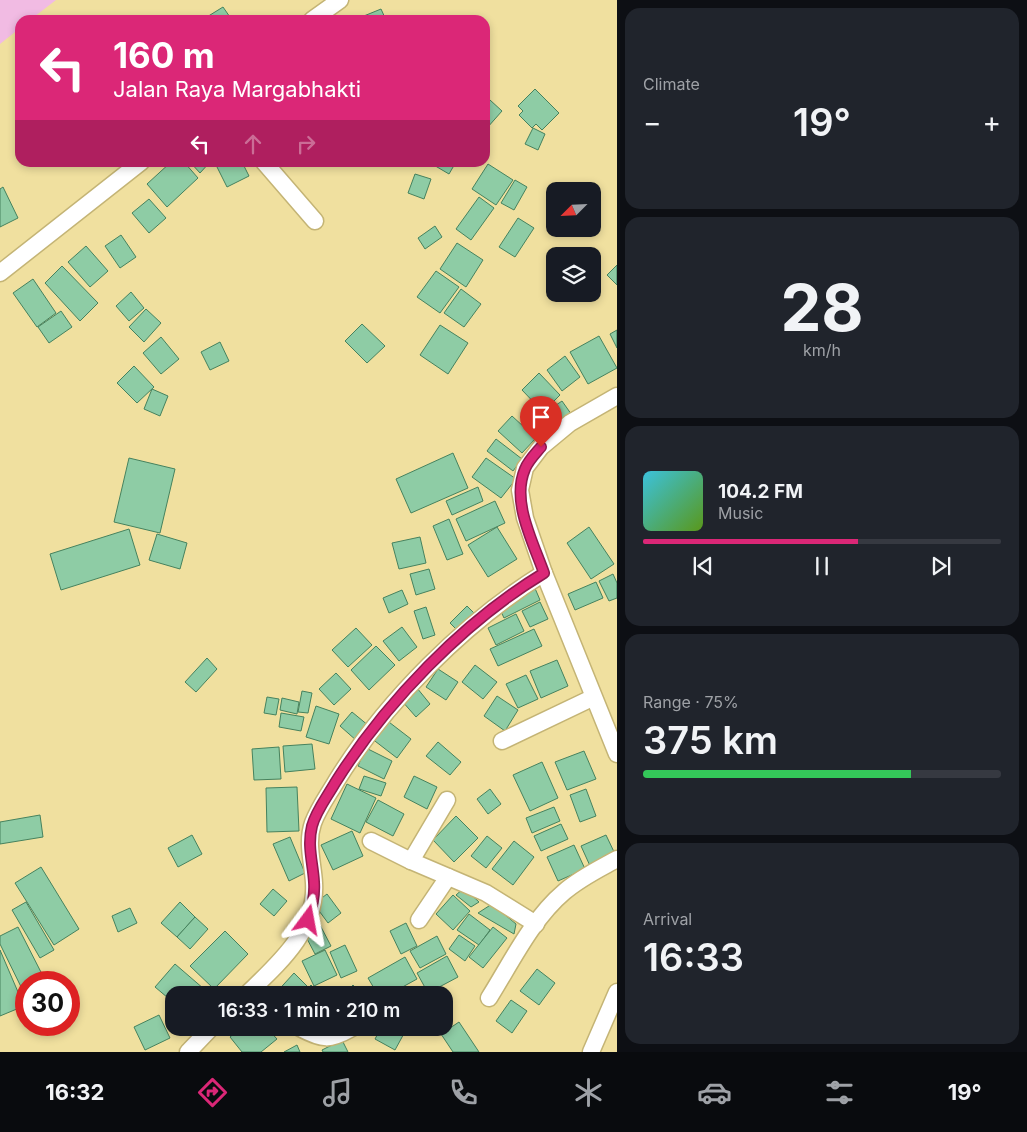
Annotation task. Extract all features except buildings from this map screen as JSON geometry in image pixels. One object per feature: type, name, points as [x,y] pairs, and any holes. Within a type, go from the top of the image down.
[{"type":"street","points":[[319,15],[340,0]]},
{"type":"street","points":[[0,273],[135,167]]},
{"type":"street","points":[[268,167],[315,221]]},
{"type":"street","points":[[617,396],[570,423],[541,447],[525,468],[520,490],[525,518],[544,573],[592,698],[617,754]]},
{"type":"street","points":[[256,986],[279,964],[304,930],[314,902],[314,882],[310,860],[312,826],[318,812],[348,762],[376,724],[405,690],[495,606],[544,573]]},
{"type":"street","points":[[502,741],[592,698]]},
{"type":"street","points":[[411,861],[447,800]]},
{"type":"street","points":[[371,841],[411,861],[486,892],[536,924]]},
{"type":"street","points":[[489,998],[536,924],[565,891],[617,859]]},
{"type":"street","points":[[419,920],[448,877]]},
{"type":"street","points":[[591,1052],[617,992]]},
{"type":"street","points":[[188,1052],[204,1036]]},
{"type":"street","points":[[315,1036],[320,1039],[334,1036]]},
{"type":"shaded area","points":[[0,0],[56,0],[36,15],[15,15],[15,32],[0,44]]},
{"type":"route","points":[[308,920],[314,902],[314,882],[310,860],[312,826],[318,812],[348,762],[376,724],[405,690],[495,606],[544,573],[525,518],[520,490],[525,468],[541,447]]}]
